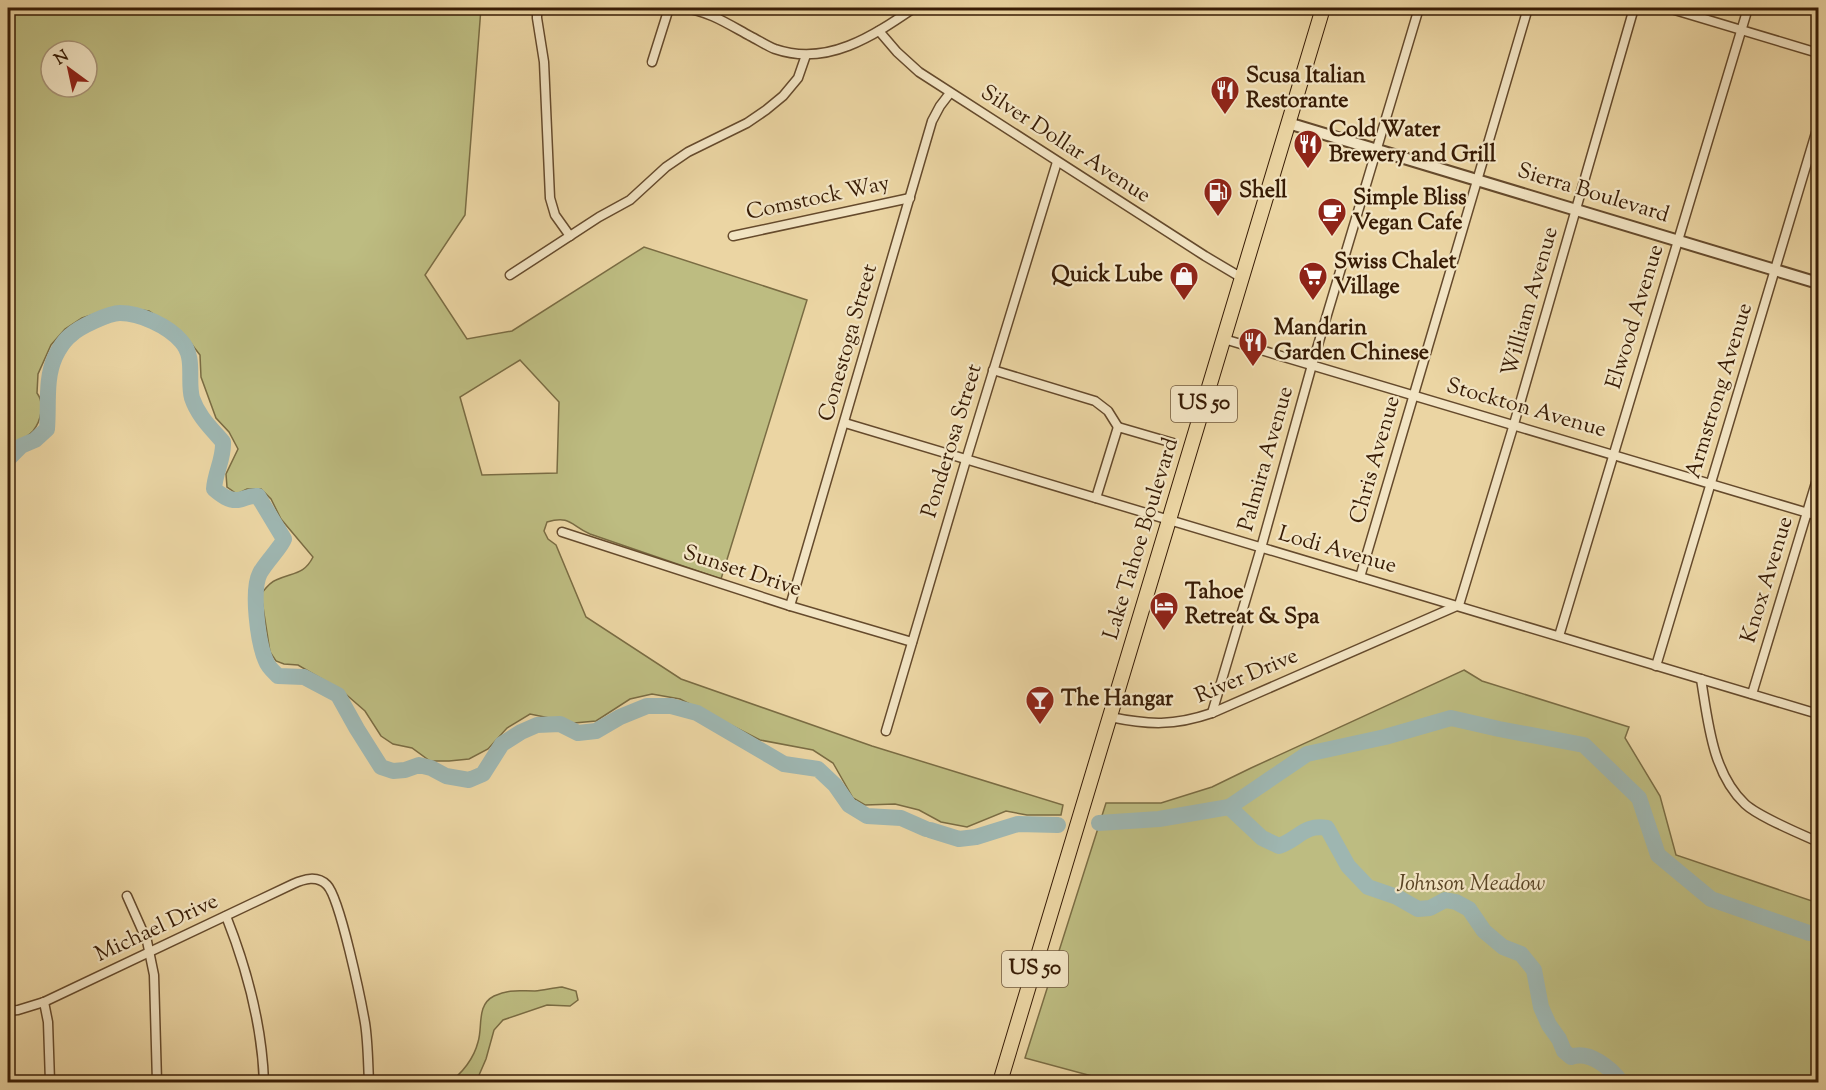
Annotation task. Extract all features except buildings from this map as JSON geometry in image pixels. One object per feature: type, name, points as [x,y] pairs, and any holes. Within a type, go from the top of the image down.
[{"type":"highway","name":"Lake Tahoe Boulevard","points":[[1000,1083],[1323,8]]},
{"type":"street","points":[[537,8],[544,62],[550,198],[555,215],[570,236]]},
{"type":"street","points":[[652,62],[669,8]]},
{"type":"street","points":[[683,8],[718,12],[775,49],[806,55],[831,52],[856,43],[914,8]]},
{"type":"street","name":"Palmira Avenue","points":[[1212,712],[1312,365],[1419,8]]},
{"type":"street","name":"Chris Avenue","points":[[1360,577],[1528,8]]},
{"type":"street","name":"William Avenue","points":[[1459,605],[1514,424],[1634,8]]},
{"type":"street","points":[[1668,8],[1818,53]]},
{"type":"street","name":"Elwood Avenue","points":[[1559,636],[1748,8]]},
{"type":"street","name":"Silver Dollar Avenue","points":[[879,31],[919,72],[1242,278]]},
{"type":"street","points":[[510,275],[630,200],[666,167],[688,152],[747,123],[766,110],[783,96],[798,78],[806,55]]},
{"type":"street","name":"Conestoga Street","points":[[790,606],[932,121],[939,106],[950,93]]},
{"type":"street","name":"Sierra Boulevard","points":[[1288,123],[1818,283]]},
{"type":"street","name":"Armstrong Avenue","points":[[1656,666],[1818,126]]},
{"type":"street","name":"Ponderosa Street","points":[[886,731],[1057,162]]},
{"type":"street","name":"Comstock Way","points":[[733,236],[910,198]]},
{"type":"street","name":"Stockton Avenue","points":[[1224,339],[1818,516]]},
{"type":"street","points":[[993,370],[1095,401],[1108,411],[1118,427],[1173,443]]},
{"type":"street","name":"Lodi Avenue","points":[[845,423],[1818,714]]},
{"type":"street","points":[[1096,498],[1118,427]]},
{"type":"street","name":"Knox Avenue","points":[[1752,694],[1818,476]]},
{"type":"street","name":"Sunset Drive","points":[[562,532],[790,606],[912,642]]},
{"type":"street","name":"River Drive","points":[[1110,717],[1140,723],[1166,724],[1189,721],[1459,605]]},
{"type":"street","points":[[1701,679],[1711,736],[1720,764],[1732,788],[1746,805],[1818,842]]},
{"type":"street","name":"Michael Drive","points":[[8,1011],[18,1011],[44,1002],[293,884],[310,878],[321,880],[331,890],[336,900],[346,940],[365,1022],[369,1083]]},
{"type":"street","points":[[127,896],[150,953],[155,992],[157,1083]]},
{"type":"street","points":[[226,916],[244,965],[260,1041],[264,1083]]},
{"type":"street","points":[[44,1002],[48,1022],[50,1083]]},
{"type":"green space","points":[[8,8],[481,8],[465,215],[425,275],[467,339],[512,331],[644,247],[807,300],[721,579],[590,534],[570,522],[555,520],[547,522],[544,531],[548,539],[556,545],[586,617],[681,679],[872,746],[1063,805],[1061,815],[1027,815],[1006,811],[967,827],[941,822],[919,810],[895,804],[865,805],[853,798],[833,763],[813,750],[760,740],[680,699],[652,694],[630,699],[596,721],[574,723],[530,714],[507,728],[488,749],[469,759],[430,761],[412,748],[393,744],[381,736],[365,711],[341,690],[298,665],[276,661],[270,652],[261,594],[274,581],[302,570],[313,557],[281,519],[271,499],[261,489],[247,489],[237,494],[227,487],[226,474],[238,449],[229,432],[216,418],[201,377],[200,355],[187,338],[149,311],[117,307],[82,318],[65,329],[51,345],[38,374],[37,393],[41,402],[41,412],[36,427],[8,448]],"holes":[[[520,360],[559,402],[557,473],[482,475],[460,397]]]},
{"type":"green space","name":"Johnson Meadow","points":[[1464,670],[1482,681],[1629,727],[1625,738],[1660,796],[1676,855],[1818,903],[1818,1082],[1114,1082],[1025,1058],[1106,803],[1161,803],[1212,787]]},
{"type":"green space","points":[[562,987],[576,991],[578,1000],[570,1006],[547,1005],[503,1020],[494,1030],[486,1059],[476,1082],[449,1082],[463,1070],[474,1054],[482,1011],[488,1000],[509,991],[535,991]]},
{"type":"waterway","points":[[8,459],[21,446],[35,440],[47,429],[50,374],[56,354],[66,339],[87,325],[115,314],[145,318],[175,335],[186,347],[190,361],[192,398],[201,416],[223,442],[214,489],[231,500],[258,496],[284,539],[260,573],[257,581],[256,604],[260,642],[267,663],[278,676],[304,677],[338,695],[381,767],[393,771],[419,765],[446,776],[469,780],[483,774],[502,744],[537,725],[560,724],[578,733],[596,731],[620,717],[647,706],[671,706],[697,713],[784,764],[818,769],[835,785],[849,805],[867,816],[901,818],[926,829]]},
{"type":"waterway","points":[[1099,823],[1159,819],[1229,807],[1307,754],[1385,737],[1451,718],[1584,745],[1639,798],[1658,855],[1711,899],[1809,933],[1818,933]]},
{"type":"waterway","points":[[1229,807],[1262,838],[1279,846],[1307,830],[1327,828],[1348,866],[1368,887],[1397,897],[1418,909],[1430,908],[1445,900],[1456,902],[1469,909],[1484,931],[1503,947],[1521,954],[1534,970],[1541,1007],[1564,1051],[1571,1057],[1578,1055],[1592,1058],[1612,1071],[1621,1082]]},
{"type":"waterway","points":[[930,830],[959,839],[976,837],[1018,824],[1058,825]]},
{"type":"place","name":"Scusa Italian Restorante","points":[[1225,116]]},
{"type":"place","name":"Cold Water Brewery and Grill","points":[[1308,170]]},
{"type":"place","name":"Shell","points":[[1218,218]]},
{"type":"place","name":"Simple Bliss Vegan Cafe","points":[[1332,238]]},
{"type":"place","name":"Quick Lube","points":[[1184,302]]},
{"type":"place","name":"Swiss Chalet Village","points":[[1313,302]]},
{"type":"place","name":"Mandarin Garden Chinese","points":[[1253,368]]},
{"type":"place","name":"Tahoe Retreat & Spa","points":[[1164,632]]},
{"type":"place","name":"The Hangar","points":[[1040,726]]}]
